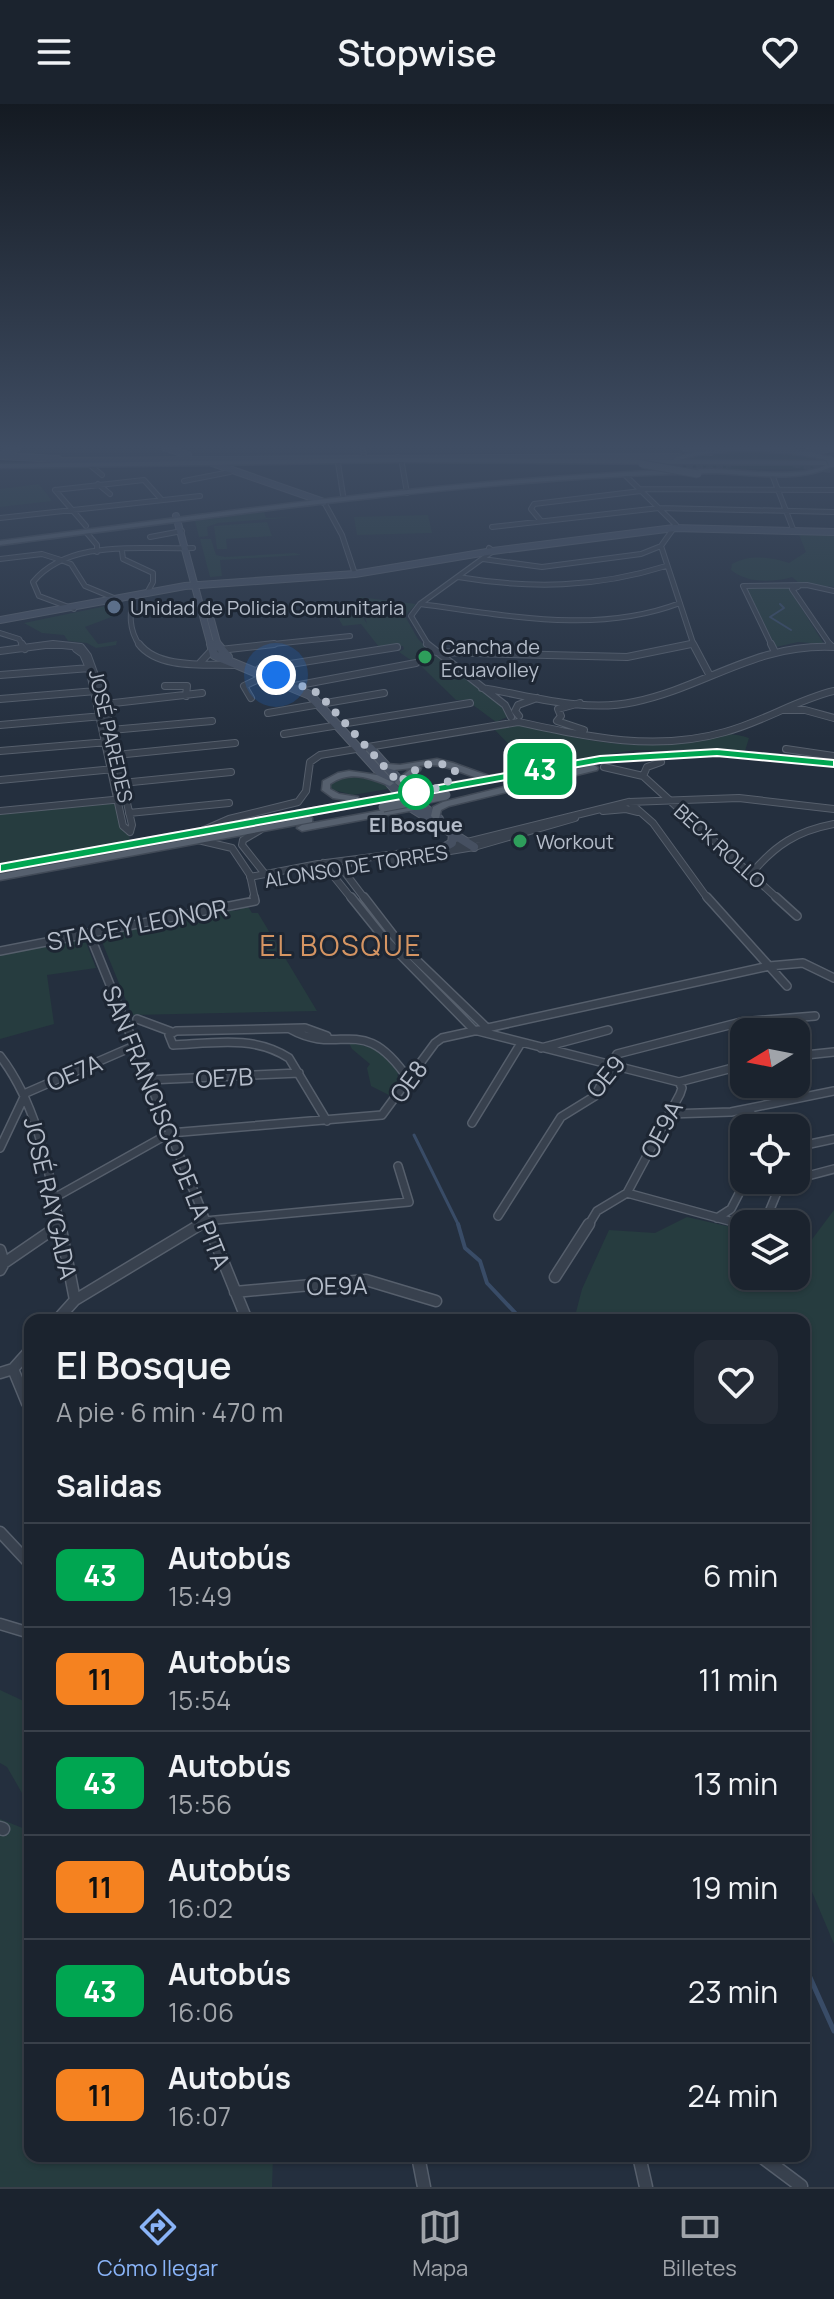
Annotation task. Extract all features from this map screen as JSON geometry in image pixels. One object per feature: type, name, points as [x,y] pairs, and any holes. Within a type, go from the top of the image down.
[{"type":"main road","points":[[189,545],[215,650],[233,665],[262,672]]},
{"type":"main road","points":[[354,572],[529,545]]},
{"type":"main road","points":[[0,622],[198,584],[354,572],[482,556],[491,550]]},
{"type":"main road","points":[[215,650],[298,685],[343,724],[417,809],[453,835],[475,844]]},
{"type":"main road","points":[[365,748],[387,767],[394,783]]},
{"type":"main road","points":[[0,877],[200,836],[264,829],[504,776],[592,761],[672,754],[761,755],[834,763]]},
{"type":"main road","points":[[441,791],[661,762],[732,761],[834,771]]},
{"type":"main road","points":[[387,767],[404,769],[420,763],[439,762],[475,775],[504,776]]},
{"type":"main road","points":[[394,783],[424,765],[452,768],[455,776],[441,791]]},
{"type":"main road","points":[[436,816],[436,809],[446,804],[599,768]]},
{"type":"main road","points":[[394,783],[372,775],[350,773],[335,776],[324,786],[336,796],[417,809],[436,816],[475,844]]},
{"type":"main road","points":[[0,868],[385,804]]},
{"type":"main road","points":[[249,836],[283,831],[385,804]]},
{"type":"main road","points":[[264,829],[283,831]]},
{"type":"main road","points":[[443,848],[452,843],[453,835]]},
{"type":"street","points":[[97,545],[100,552]]},
{"type":"street","points":[[344,545],[354,572]]},
{"type":"street","points":[[510,718],[508,708],[420,636],[411,616],[420,604],[482,556],[542,567],[641,554],[661,546],[693,643],[709,672]]},
{"type":"street","points":[[72,608],[45,599],[33,588],[33,582],[40,572],[61,560],[100,552],[190,548]]},
{"type":"street","points":[[122,551],[123,559],[153,573],[153,582],[147,593]]},
{"type":"street","points":[[0,559],[42,554],[61,560],[71,564],[85,586],[118,598]]},
{"type":"street","points":[[458,577],[554,588],[628,579],[666,566]]},
{"type":"street","points":[[807,585],[792,589],[832,647]]},
{"type":"street","points":[[774,650],[743,587],[807,585],[834,591]]},
{"type":"street","points":[[133,595],[128,616],[133,641],[162,658],[233,665]]},
{"type":"street","points":[[420,604],[596,623],[653,615],[680,603]]},
{"type":"street","points":[[0,633],[19,639],[25,649]]},
{"type":"street","points":[[199,664],[215,650],[350,636]]},
{"type":"street","points":[[436,652],[627,657],[693,643]]},
{"type":"street","points":[[482,688],[580,702],[634,702],[774,650],[804,645],[832,647]]},
{"type":"street","points":[[0,652],[68,646]]},
{"type":"street","points":[[0,652],[68,646]]},
{"type":"street","name":"JOSÉ PAREDES","points":[[68,646],[81,651],[92,668],[99,716],[109,742],[116,755],[115,769],[117,799],[123,826],[130,832],[126,799],[115,769],[109,742],[111,730],[105,704],[97,691]]},
{"type":"street","points":[[251,698],[244,686],[262,672],[397,647]]},
{"type":"street","points":[[298,685],[416,663]]},
{"type":"street","points":[[0,675],[92,668]]},
{"type":"street","points":[[165,686],[187,686],[186,696]]},
{"type":"street","points":[[0,699],[97,691]]},
{"type":"street","points":[[493,725],[510,718],[609,741],[666,742],[719,734],[834,691]]},
{"type":"street","points":[[105,704],[202,693]]},
{"type":"street","points":[[268,713],[384,693]]},
{"type":"street","points":[[520,720],[515,709],[522,702],[548,698]]},
{"type":"street","points":[[580,702],[558,709],[561,716],[557,721],[584,730]]},
{"type":"street","points":[[284,734],[470,703]]},
{"type":"street","points":[[774,711],[801,710],[834,718]]},
{"type":"street","points":[[0,725],[107,715]]},
{"type":"street","points":[[200,836],[229,819],[291,805],[303,798],[312,759],[326,753],[520,720]]},
{"type":"street","points":[[111,730],[212,721]]},
{"type":"street","points":[[0,751],[109,742]]},
{"type":"street","points":[[116,755],[235,743]]},
{"type":"street","points":[[786,749],[834,756]]},
{"type":"street","points":[[599,768],[643,776],[647,767],[661,762]]},
{"type":"street","points":[[0,780],[115,769]]},
{"type":"street","points":[[122,783],[231,772]]},
{"type":"street","name":"BECK ROLLO","points":[[643,776],[797,916]]},
{"type":"street","points":[[0,811],[126,799]]},
{"type":"street","name":"ALONSO DE TORRES","points":[[251,879],[265,874],[475,844],[646,802],[757,799],[834,809]]},
{"type":"street","points":[[129,813],[229,803]]},
{"type":"street","points":[[631,804],[660,831],[694,883],[787,986]]},
{"type":"street","name":"ALONSO DE TORRES","points":[[251,879],[325,866],[416,858],[631,804]]},
{"type":"street","name":"ALONSO DE TORRES","points":[[603,811],[626,809],[644,814]]},
{"type":"street","points":[[751,874],[771,848],[784,839],[808,829],[834,824]]},
{"type":"street","name":"ALONSO DE TORRES","points":[[264,829],[249,836],[242,845],[265,874]]},
{"type":"street","name":"ALONSO DE TORRES","points":[[200,836],[232,848],[251,879]]},
{"type":"street","points":[[348,865],[343,870],[401,945],[487,1031]]},
{"type":"street","points":[[325,866],[384,938],[474,1030],[679,1082]]},
{"type":"street","name":"STACEY LEONOR","points":[[0,951],[251,902],[256,898],[251,879]]},
{"type":"street","name":"SAN FRANCISCO DE LA PITA","points":[[89,933],[244,1314]]},
{"type":"street","points":[[487,1031],[769,966],[803,963],[834,978]]},
{"type":"street","name":"OE9","points":[[498,1216],[561,1117],[595,1096],[609,1065],[619,1052],[741,1022],[815,1016]]},
{"type":"street","points":[[137,1019],[172,1032],[290,1029],[305,1037],[327,1036],[382,1047],[409,1080]]},
{"type":"street","points":[[236,1029],[246,1040]]},
{"type":"street","points":[[246,1040],[259,1029]]},
{"type":"street","name":"OE8","points":[[54,1198],[170,1133],[382,1115],[435,1043],[442,1038],[474,1030]]},
{"type":"street","points":[[540,1048],[608,1030]]},
{"type":"street","points":[[172,1032],[169,1035],[173,1045],[246,1040],[285,1055],[327,1121]]},
{"type":"street","points":[[472,1123],[521,1043]]},
{"type":"street","name":"OE7A","points":[[0,1148],[26,1093],[134,1046]]},
{"type":"street","points":[[810,1055],[834,1052]]},
{"type":"street","name":"JOSÉ RAYGADA","points":[[0,1056],[26,1093],[54,1198],[75,1300]]},
{"type":"street","name":"OE9A","points":[[627,1193],[682,1089],[679,1082],[730,1069]]},
{"type":"street","name":"OE7B","points":[[149,1080],[299,1073]]},
{"type":"street","points":[[669,1114],[700,1118],[834,1091]]},
{"type":"street","points":[[747,1109],[752,1114]]},
{"type":"street","points":[[810,1144],[834,1139]]},
{"type":"street","points":[[62,1314],[75,1300],[205,1221],[409,1202],[398,1166]]},
{"type":"street","points":[[810,1176],[834,1169]]},
{"type":"street","points":[[555,1277],[593,1215],[627,1193],[730,1222]]},
{"type":"street","points":[[716,1218],[731,1209],[739,1194]]},
{"type":"street","points":[[0,1250],[2,1266],[58,1226]]},
{"type":"street","name":"OE9A","points":[[235,1292],[366,1280],[436,1301]]},
{"type":"street","points":[[0,1373],[13,1369],[24,1357]]},
{"type":"street","points":[[13,1369],[24,1396]]},
{"type":"street","points":[[0,1532],[24,1558]]},
{"type":"street","points":[[0,1624],[24,1631]]},
{"type":"street","points":[[419,2162],[424,2187]]},
{"type":"street","points":[[640,2162],[646,2187]]},
{"type":"street","points":[[769,2162],[801,2186]]},
{"type":"green space","points":[[202,545],[213,545],[216,555],[225,557],[301,555],[220,560],[222,576],[210,577]]},
{"type":"green space","points":[[803,545],[834,545],[834,587],[799,583],[792,577],[752,580],[731,570],[732,564],[739,561],[768,558],[789,563],[806,552]]},
{"type":"green space","points":[[746,587],[788,587],[824,644],[798,642],[776,647]]},
{"type":"green space","points":[[359,597],[416,604],[405,616],[418,639],[508,711],[507,717],[496,722],[473,705],[474,700],[456,700],[421,666],[422,663],[412,661],[399,652],[404,649],[403,646],[379,647],[361,624],[343,626],[337,616],[361,614],[367,624]]},
{"type":"green space","points":[[106,606],[114,612],[114,616],[85,627],[98,644],[117,641],[116,645],[96,648],[87,643],[68,641],[64,635],[42,633],[24,623]]},
{"type":"green space","points":[[520,724],[581,739],[628,745],[724,734],[749,738],[745,751],[636,750],[530,766],[493,728]]},
{"type":"green space","points":[[350,775],[376,778],[388,789],[353,795],[333,790],[329,784],[335,778]]},
{"type":"green space","points":[[117,799],[123,825],[130,832],[129,844],[0,868],[0,811]]},
{"type":"green space","points":[[247,905],[252,913],[258,913],[317,1011],[132,1015],[98,932],[231,907],[233,911],[240,910],[239,906]]},
{"type":"green space","points":[[83,935],[96,968],[47,975],[54,1024],[0,1039],[0,952]]},
{"type":"green space","points":[[348,1041],[381,1051],[400,1072],[397,1075],[401,1081],[389,1095],[371,1086],[367,1068],[370,1064],[352,1049]]},
{"type":"green space","points":[[834,1210],[834,1944],[810,1887],[810,1314],[576,1314],[582,1289],[609,1230],[655,1233],[687,1217],[730,1227],[730,1290],[810,1290],[810,1242]]},
{"type":"green space","points":[[0,1690],[24,1701],[24,1797],[7,1767],[0,1763]]},
{"type":"green space","points":[[0,1819],[24,1829],[24,2162],[273,2162],[272,2187],[0,2187]]},
{"type":"waterway","points":[[780,604],[784,608],[770,617],[791,630]]},
{"type":"waterway","points":[[414,1135],[459,1226]]},
{"type":"waterway","points":[[458,1224],[465,1248],[480,1261],[487,1283],[516,1314]]},
{"type":"waterway","points":[[810,1977],[834,2031]]},
{"type":"bus line","name":"43","points":[[0,868],[600,760],[717,753],[834,763]]},
{"type":"place","name":"Unidad de Policia Comunitaria","points":[[114,607]]},
{"type":"place","name":"Cancha de Ecuavolley","points":[[425,657]]},
{"type":"place","name":"El Bosque","points":[[416,792]]},
{"type":"place","name":"Workout","points":[[520,841]]},
{"type":"district","name":"EL BOSQUE","points":[[341,945]]},
{"type":"route","points":[[276,675],[318,693],[399,783],[424,765],[443,765],[456,772],[439,788],[416,792]]}]
